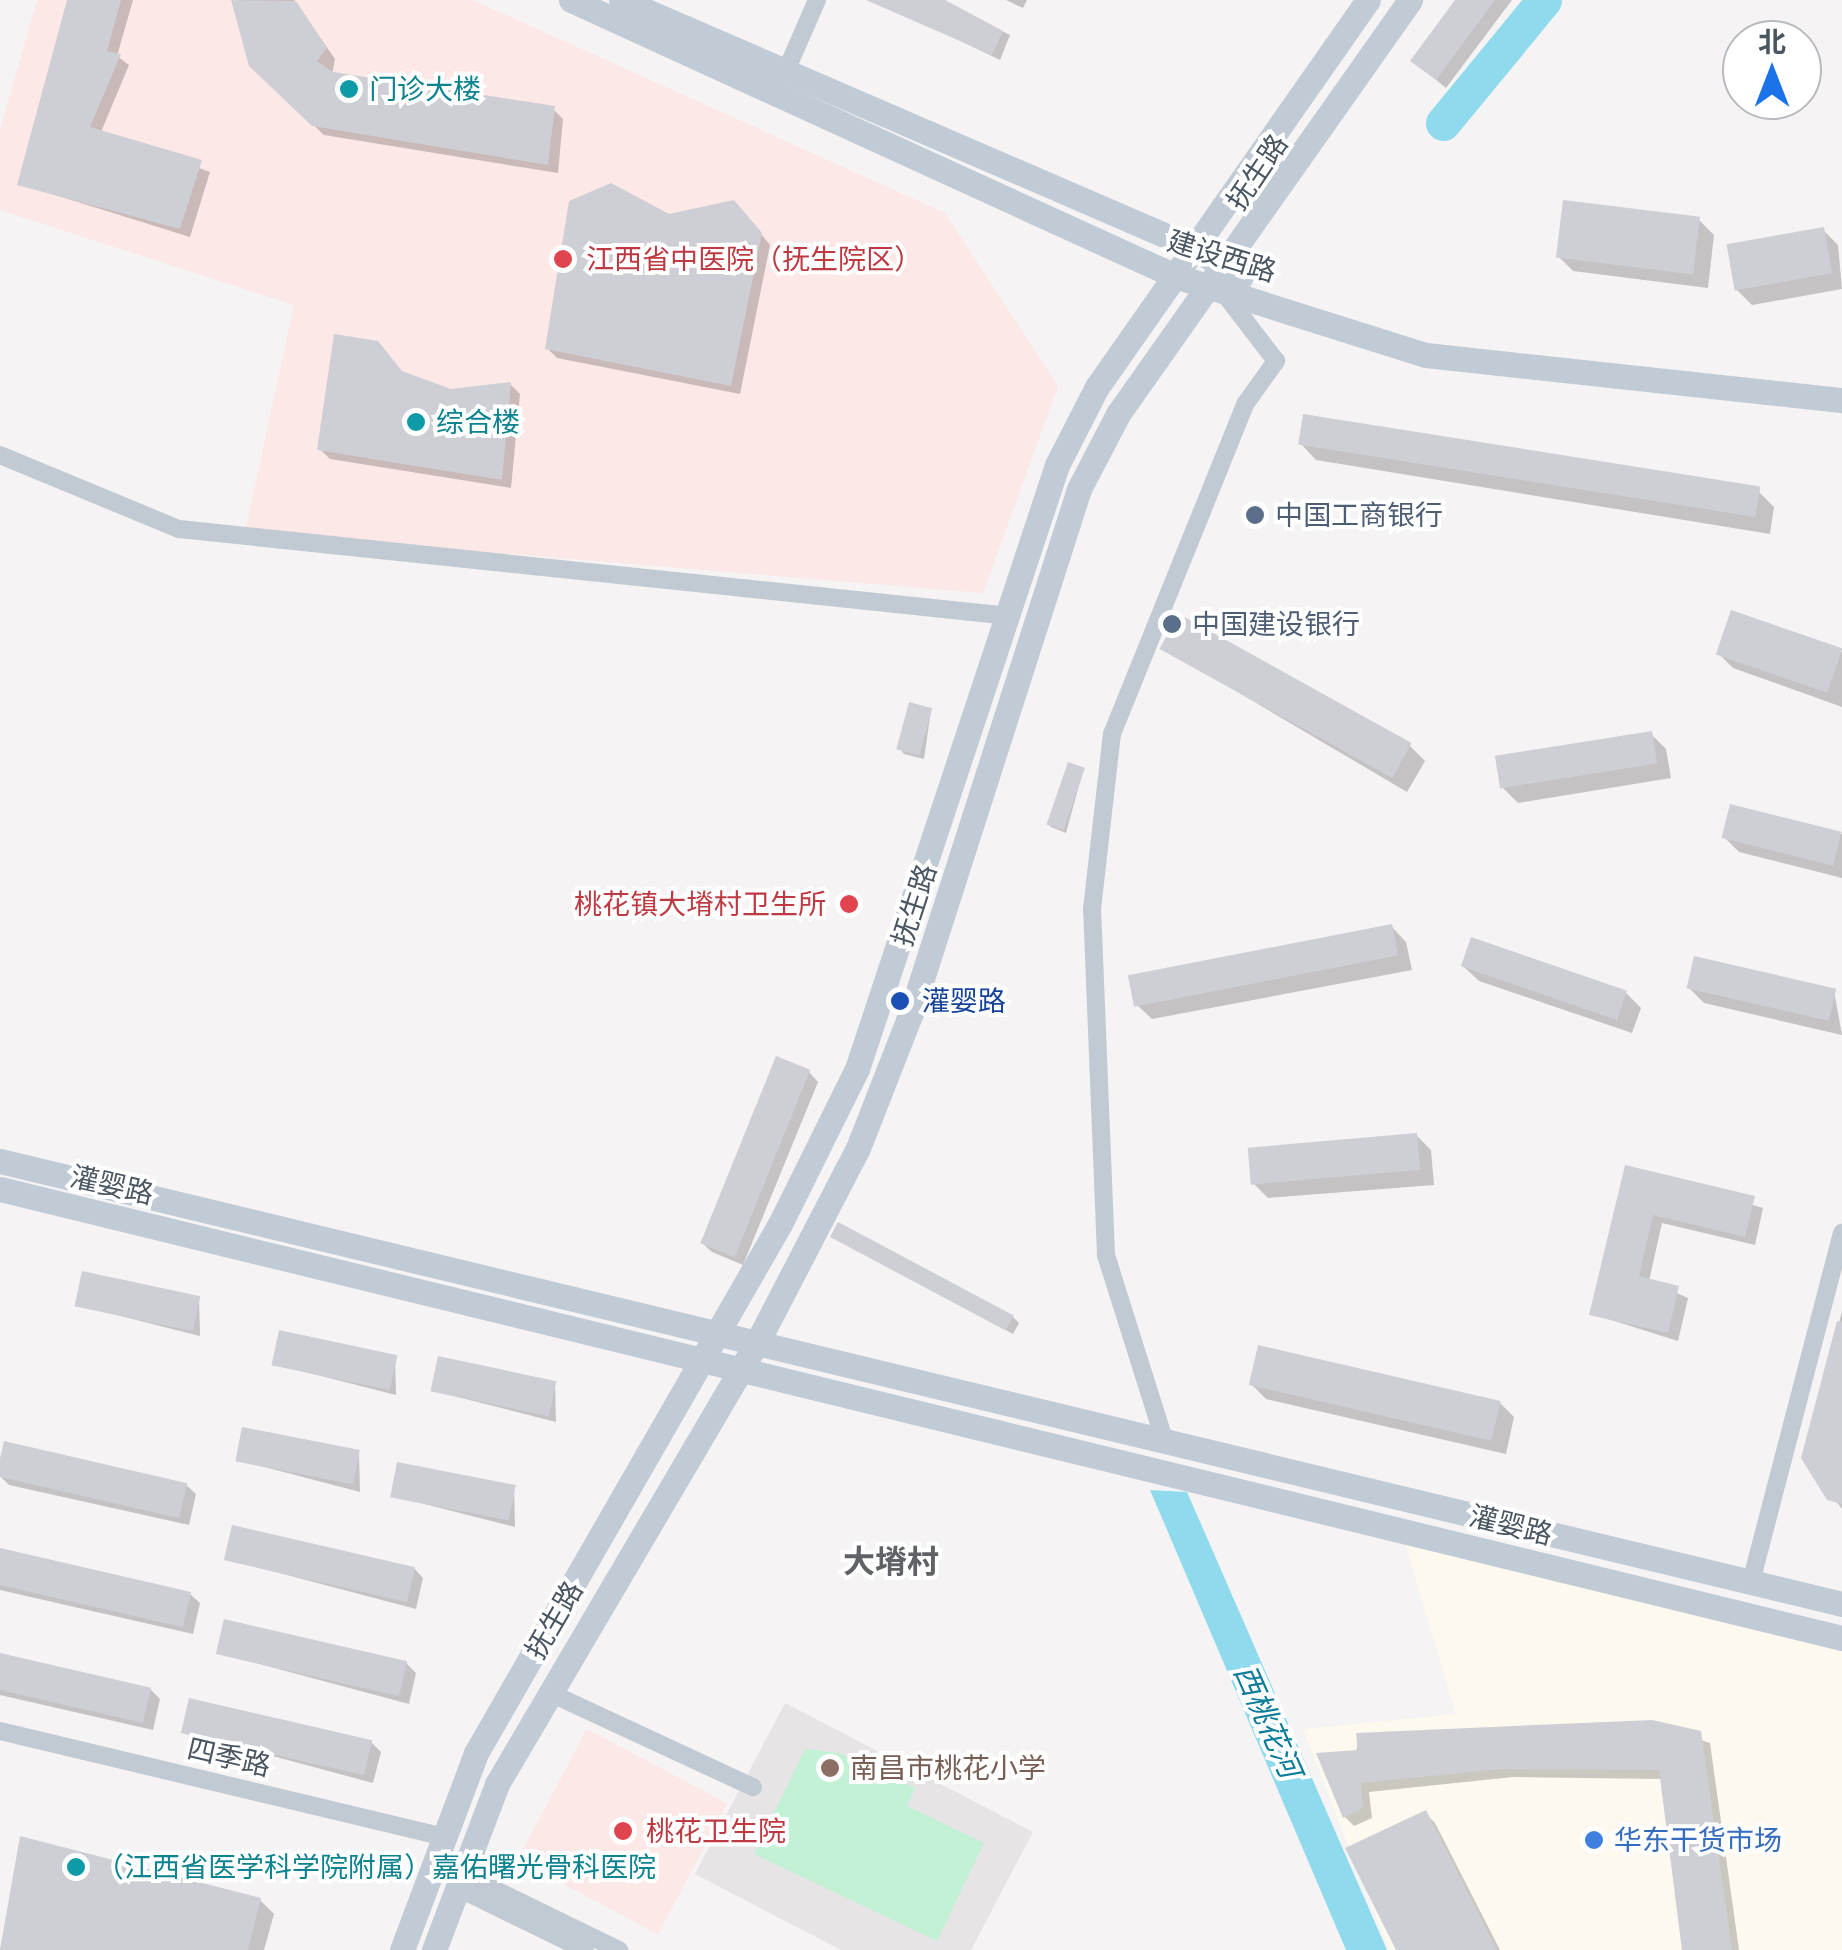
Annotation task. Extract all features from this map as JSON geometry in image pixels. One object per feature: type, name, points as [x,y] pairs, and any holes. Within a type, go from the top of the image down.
[{"type":"main road","name":"建设西路","points":[[572,0],[1174,276],[1222,278],[1429,341],[1842,388]]},
{"type":"main road","name":"建设西路","points":[[622,0],[1194,248],[1222,278],[1426,354],[1842,400]]},
{"type":"main road","name":"抚生路","points":[[402,1950],[476,1753],[721,1328],[858,1070],[1057,465],[1097,387],[1368,0]]},
{"type":"main road","name":"抚生路","points":[[434,1950],[497,1784],[760,1337],[858,1148],[911,1013],[1079,489],[1118,414],[1222,278],[1410,0]]},
{"type":"main road","name":"灌婴路","points":[[0,1161],[760,1337],[1842,1604]]},
{"type":"main road","name":"灌婴路","points":[[0,1189],[743,1366],[1842,1638]]},
{"type":"street","points":[[786,70],[817,0]]},
{"type":"street","points":[[1163,1436],[1106,1255],[1092,909],[1112,734],[1246,403],[1276,360],[1222,278]]},
{"type":"street","points":[[0,455],[180,528],[1008,616]]},
{"type":"street","points":[[1751,1582],[1842,1232]]},
{"type":"street","points":[[548,1692],[753,1787]]},
{"type":"street","name":"四季路","points":[[0,1732],[445,1836]]},
{"type":"street","points":[[460,1881],[586,1950]]},
{"type":"street","points":[[460,1881],[618,1950]]},
{"type":"shaded area","name":"江西省中医院（抚生院区）","points":[[37,0],[473,0],[945,213],[1058,386],[983,593],[245,532],[294,305],[0,210],[0,129]]},
{"type":"shaded area","name":"华东干货市场","points":[[1404,1540],[1842,1651],[1842,1950],[1389,1950],[1303,1729],[1456,1714]]},
{"type":"shaded area","name":"南昌市桃花小学","points":[[785,1703],[1033,1832],[971,1950],[841,1950],[695,1874]]},
{"type":"shaded area","name":"桃花卫生院","points":[[587,1729],[727,1804],[658,1934],[518,1860]]},
{"type":"green space","points":[[805,1749],[839,1753],[915,1788],[907,1806],[984,1843],[937,1941],[754,1854]]},
{"type":"water","points":[[1150,1490],[1187,1492],[1387,1950],[1346,1950]]},
{"type":"building","points":[[67,0],[121,0],[107,51],[121,54],[90,127],[202,160],[180,229],[17,185]]},
{"type":"building","name":"门诊大楼","points":[[231,0],[296,1],[327,48],[317,61],[333,72],[555,106],[548,165],[312,126],[249,66]]},
{"type":"building","points":[[866,0],[945,0],[1003,31],[992,55]]},
{"type":"building","points":[[1455,0],[1495,0],[1436,80],[1410,61]]},
{"type":"building","points":[[611,183],[669,214],[734,200],[762,233],[731,386],[545,349],[569,201]]},
{"type":"building","points":[[1563,200],[1700,217],[1693,274],[1556,258]]},
{"type":"building","points":[[1824,227],[1832,273],[1735,290],[1727,244]]},
{"type":"building","name":"综合楼","points":[[334,334],[378,341],[402,371],[451,389],[511,382],[502,480],[317,450]]},
{"type":"building","points":[[1303,414],[1760,486],[1755,517],[1298,445]]},
{"type":"building","points":[[1731,610],[1842,648],[1827,693],[1716,654]]},
{"type":"building","points":[[1179,614],[1412,743],[1392,778],[1160,649]]},
{"type":"building","points":[[909,702],[932,708],[920,756],[896,749]]},
{"type":"building","points":[[1652,731],[1657,764],[1500,788],[1495,756]]},
{"type":"building","points":[[1068,762],[1085,768],[1064,830],[1047,824]]},
{"type":"building","points":[[1730,804],[1842,832],[1833,866],[1722,838]]},
{"type":"building","points":[[1392,924],[1398,955],[1134,1007],[1128,975]]},
{"type":"building","points":[[1471,937],[1627,991],[1617,1020],[1461,966]]},
{"type":"building","points":[[1694,956],[1836,989],[1829,1021],[1687,988]]},
{"type":"building","points":[[776,1056],[810,1070],[735,1257],[700,1243]]},
{"type":"building","points":[[1417,1133],[1420,1170],[1251,1185],[1248,1148]]},
{"type":"building","points":[[1625,1165],[1755,1196],[1745,1237],[1653,1215],[1639,1276],[1679,1286],[1668,1333],[1589,1315]]},
{"type":"building","points":[[838,1222],[1014,1315],[1006,1330],[830,1237]]},
{"type":"building","points":[[82,1271],[200,1296],[193,1331],[75,1306]]},
{"type":"building","points":[[1837,1321],[1842,1322],[1842,1504],[1827,1500],[1801,1458]]},
{"type":"building","points":[[279,1330],[397,1355],[390,1390],[272,1365]]},
{"type":"building","points":[[1258,1345],[1501,1401],[1491,1441],[1249,1385]]},
{"type":"building","points":[[438,1356],[556,1381],[549,1416],[431,1391]]},
{"type":"building","points":[[242,1427],[360,1450],[353,1484],[235,1461]]},
{"type":"building","points":[[4,1441],[187,1483],[179,1518],[0,1477]]},
{"type":"building","points":[[397,1462],[516,1485],[509,1520],[390,1497]]},
{"type":"building","points":[[232,1525],[415,1567],[407,1602],[224,1560]]},
{"type":"building","points":[[0,1548],[191,1592],[183,1627],[0,1585]]},
{"type":"building","points":[[224,1619],[407,1661],[399,1696],[216,1654]]},
{"type":"building","points":[[0,1653],[151,1688],[143,1723],[0,1690]]},
{"type":"building","points":[[189,1698],[372,1740],[364,1775],[181,1733]]},
{"type":"building","points":[[1652,1720],[1701,1731],[1732,1950],[1682,1950],[1659,1770],[1502,1769],[1361,1783],[1363,1808],[1343,1818],[1316,1753],[1358,1750],[1356,1733]]},
{"type":"building","points":[[1426,1810],[1497,1950],[1396,1950],[1345,1848]]},
{"type":"building","name":"（江西省医学科学院附属）嘉佑曙光骨科医院","points":[[20,1836],[261,1898],[248,1950],[0,1950]]},
{"type":"waterway","name":"西桃花河","points":[[1443,123],[1544,0]]},
{"type":"place","name":"门诊大楼","points":[[349,89]]},
{"type":"place","name":"江西省中医院（抚生院区）","points":[[563,259]]},
{"type":"place","name":"综合楼","points":[[416,422]]},
{"type":"place","name":"中国工商银行","points":[[1255,515]]},
{"type":"place","name":"中国建设银行","points":[[1172,624]]},
{"type":"place","name":"桃花镇大塉村卫生所","points":[[849,904]]},
{"type":"place","name":"灌婴路","points":[[900,1001]]},
{"type":"place","name":"南昌市桃花小学","points":[[830,1768]]},
{"type":"place","name":"桃花卫生院","points":[[623,1831]]},
{"type":"place","name":"华东干货市场","points":[[1594,1840]]},
{"type":"place","name":"（江西省医学科学院附属）嘉佑曙光骨科医院","points":[[76,1867]]},
{"type":"district","name":"大塉村","points":[[891,1561]]}]
